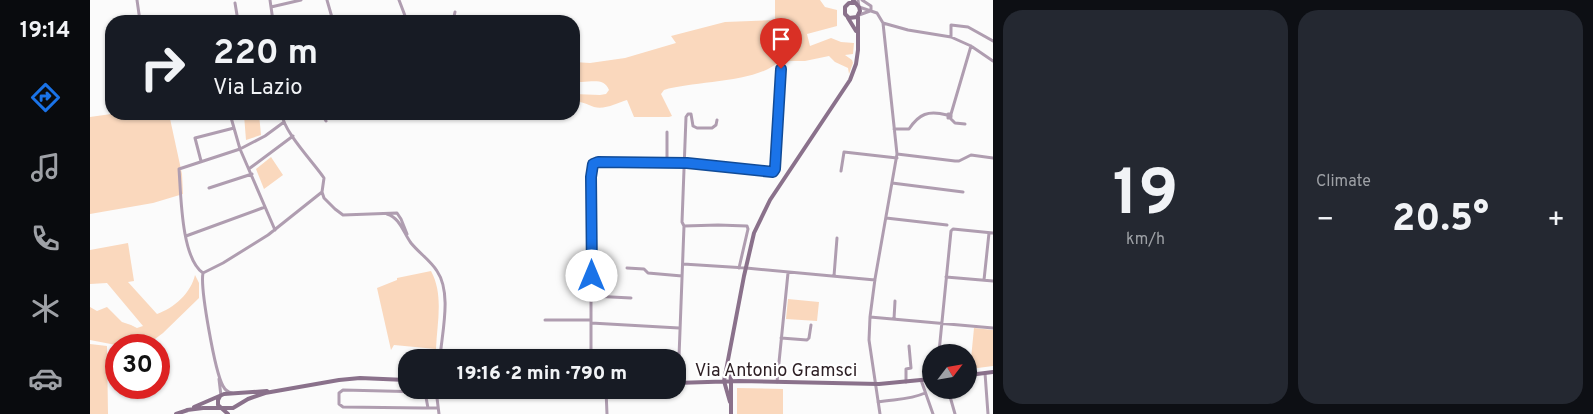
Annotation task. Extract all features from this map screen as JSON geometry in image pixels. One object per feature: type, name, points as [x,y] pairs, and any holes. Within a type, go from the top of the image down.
[{"type":"street","points":[[137,0],[139,15]]},
{"type":"street","points":[[270,0],[273,15]]},
{"type":"street","points":[[271,7],[300,0]]},
{"type":"street","points":[[327,0],[331,15]]},
{"type":"street","points":[[399,0],[405,15]]},
{"type":"street","points":[[847,0],[844,13],[858,36]]},
{"type":"street","points":[[862,0],[871,6],[871,11]]},
{"type":"street","points":[[846,6],[855,1],[859,7],[879,15],[883,22],[897,156],[870,317],[869,340],[880,414]]},
{"type":"street","points":[[235,3],[237,15]]},
{"type":"street","points":[[730,402],[724,381],[751,243],[764,211],[850,80],[858,57],[859,7]]},
{"type":"street","points":[[848,17],[854,19],[871,11]]},
{"type":"street","points":[[883,22],[908,30],[952,37],[993,61]]},
{"type":"street","points":[[952,37],[951,25],[968,27],[993,42]]},
{"type":"street","points":[[949,116],[970,46]]},
{"type":"street","points":[[591,349],[591,177],[593,164],[598,162],[684,163],[773,172],[775,169],[781,69]]},
{"type":"street","points":[[678,349],[683,264],[684,226],[682,222],[686,115],[691,114],[694,127],[712,128],[716,125],[717,120]]},
{"type":"street","points":[[894,129],[908,129],[917,118],[924,114],[949,116],[955,123],[965,124]]},
{"type":"street","points":[[232,120],[240,149],[250,168],[264,207],[275,230]]},
{"type":"street","points":[[228,414],[218,403],[220,396],[219,376],[208,319],[203,273],[193,261],[186,236],[182,216],[179,169],[201,160],[240,149],[265,136],[284,122],[324,178],[322,192],[325,199],[341,214],[350,216],[394,213],[400,216],[409,240],[435,268],[443,284],[445,301],[441,349]]},
{"type":"street","points":[[201,160],[195,138],[234,128]]},
{"type":"street","points":[[667,132],[667,163]]},
{"type":"street","points":[[250,168],[293,136]]},
{"type":"street","points":[[841,171],[844,152],[955,160],[971,155],[993,158]]},
{"type":"street","points":[[209,188],[252,174]]},
{"type":"street","points":[[892,183],[963,192]]},
{"type":"street","points":[[203,273],[245,250],[275,230],[322,192]]},
{"type":"street","points":[[186,236],[264,207]]},
{"type":"street","points":[[886,218],[946,225]]},
{"type":"street","points":[[684,226],[747,226],[748,229],[739,268]]},
{"type":"street","points":[[940,344],[951,231],[953,229],[991,233],[984,280]]},
{"type":"street","points":[[834,276],[837,238]]},
{"type":"street","points":[[683,264],[875,280]]},
{"type":"street","points":[[627,268],[644,269],[648,273],[682,276]]},
{"type":"street","points":[[777,382],[788,272]]},
{"type":"street","points":[[946,277],[993,280]]},
{"type":"street","points":[[592,296],[631,298]]},
{"type":"street","points":[[894,319],[895,301]]},
{"type":"street","points":[[870,317],[993,328]]},
{"type":"street","points":[[545,320],[591,321],[679,328]]},
{"type":"street","points":[[781,338],[807,340],[811,324]]},
{"type":"street","points":[[906,382],[906,369],[911,368],[909,346]]},
{"type":"street","points":[[729,362],[732,381],[731,414]]},
{"type":"street","points":[[978,374],[993,372]]},
{"type":"street","points":[[985,373],[988,414]]},
{"type":"street","points":[[219,376],[225,389],[238,399],[233,414]]},
{"type":"street","points":[[176,414],[220,396],[232,394],[274,391],[360,378],[398,380]]},
{"type":"street","name":"Via Antonio Gramsci","points":[[686,383],[732,381],[875,384],[921,380]]},
{"type":"street","points":[[428,408],[425,392],[343,390],[339,393],[339,404],[343,407],[428,408],[438,408]]},
{"type":"street","points":[[187,410],[236,407],[248,399],[274,391]]},
{"type":"street","points":[[878,402],[909,399],[922,394]]},
{"type":"street","points":[[438,399],[439,414]]},
{"type":"street","points":[[606,399],[607,414]]},
{"type":"street","points":[[927,399],[933,414]]},
{"type":"street","points":[[951,399],[953,414]]},
{"type":"shaded area","points":[[775,0],[820,0],[825,7],[837,10],[837,26],[807,34],[810,46],[831,38],[841,42],[854,43],[853,54],[845,55],[853,63],[849,74],[848,68],[835,62],[829,56],[805,61],[779,61],[757,74],[664,90],[661,94],[672,116],[669,117],[634,117],[627,100],[598,108],[580,102],[580,94],[600,95],[606,94],[609,90],[603,83],[580,82],[580,62],[590,63],[625,58],[676,43],[671,36],[725,22],[775,20]]},
{"type":"shaded area","points":[[105,115],[105,120],[170,120],[182,174],[183,194],[153,203],[90,214],[90,117]]},
{"type":"shaded area","points":[[244,120],[260,120],[261,135],[246,140]]},
{"type":"shaded area","points":[[271,157],[283,175],[264,189],[256,169]]},
{"type":"shaded area","points":[[128,243],[134,281],[128,282],[157,314],[170,308],[186,294],[195,275],[199,283],[199,298],[162,334],[105,334],[105,343],[90,340],[90,307],[97,311],[107,307],[122,322],[137,328],[143,326],[107,283],[90,284],[90,250]]},
{"type":"shaded area","points":[[431,271],[439,299],[436,349],[394,345],[391,350],[377,288],[397,280],[397,278]]},
{"type":"shaded area","points":[[788,299],[819,302],[817,321],[786,319]]},
{"type":"shaded area","points":[[974,328],[993,330],[993,366],[978,368],[978,344],[972,344]]},
{"type":"shaded area","points":[[90,344],[105,346],[105,399],[108,399],[108,414],[90,414]]},
{"type":"shaded area","points":[[737,388],[783,389],[783,414],[737,414]]},
{"type":"route","points":[[592,276],[591,177],[593,164],[596,162],[684,163],[773,172],[775,169],[782,78],[781,69]]}]
